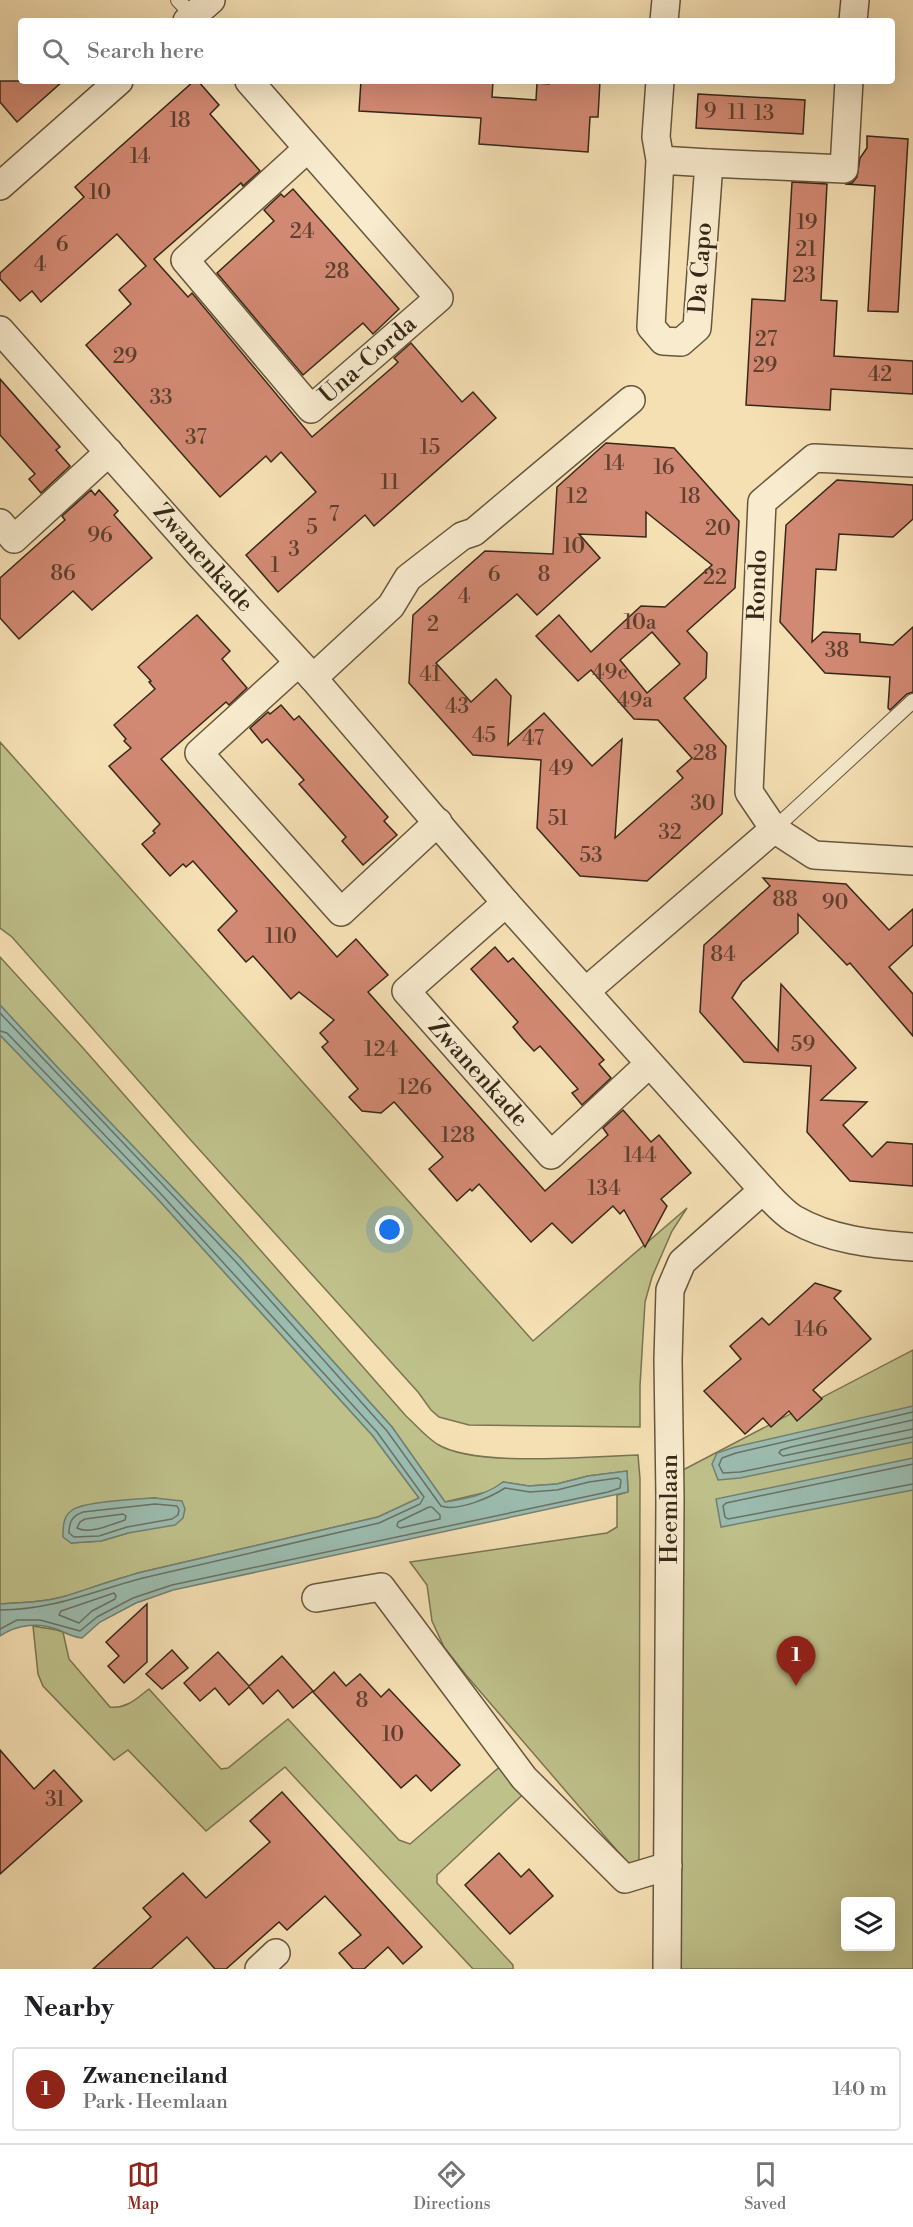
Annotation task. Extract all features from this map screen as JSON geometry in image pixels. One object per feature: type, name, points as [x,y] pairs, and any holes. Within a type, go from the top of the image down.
[{"type":"street","points":[[664,18],[666,0]]},
{"type":"street","points":[[853,18],[855,0]]},
{"type":"street","points":[[0,186],[116,84]]},
{"type":"street","name":"Una-Corda","points":[[252,84],[439,298],[311,409],[185,260],[307,149]]},
{"type":"street","name":"Da Capo","points":[[660,84],[656,137],[660,160],[651,327],[663,341],[681,342],[697,328],[709,163]]},
{"type":"street","points":[[660,160],[844,169],[849,84]]},
{"type":"street","name":"Zwanenkade","points":[[0,330],[199,554],[306,670],[506,903],[763,1191],[792,1218],[826,1234],[876,1245],[913,1247]]},
{"type":"street","points":[[438,822],[341,912],[199,753],[391,606],[408,578],[462,536],[474,532],[631,400]]},
{"type":"street","points":[[0,523],[14,539],[109,452]]},
{"type":"street","name":"Rondo","points":[[913,463],[813,458],[762,502],[749,792],[774,829],[814,855],[913,861]]},
{"type":"street","points":[[586,991],[774,829]]},
{"type":"street","name":"Zwanenkade","points":[[506,903],[406,991],[551,1155],[650,1064]]},
{"type":"street","name":"Heemlaan","points":[[666,1969],[670,1290],[682,1262],[763,1191]]},
{"type":"street","points":[[316,1598],[381,1587],[524,1778],[625,1879],[668,1866]]},
{"type":"lane","points":[[774,829],[913,701]]},
{"type":"green space","points":[[0,742],[533,1341],[687,1208],[672,1231],[652,1277],[645,1302],[640,1427],[469,1425],[439,1417],[431,1410],[418,1392],[188,1137],[12,937],[0,928]]},
{"type":"green space","points":[[0,957],[83,1048],[406,1416],[433,1441],[455,1451],[505,1458],[638,1455],[640,1479],[639,1861],[631,1866],[626,1861],[444,1647],[432,1621],[427,1585],[410,1562],[607,1533],[617,1527],[617,1495],[628,1492],[627,1471],[588,1476],[557,1484],[529,1486],[503,1482],[491,1491],[445,1502],[392,1427],[241,1259],[0,1005]]},
{"type":"green space","points":[[0,1035],[156,1197],[373,1436],[419,1498],[378,1517],[142,1572],[58,1598],[0,1604]],"holes":[[[155,1498],[128,1533],[101,1541],[71,1543],[82,1506]]]},
{"type":"green space","points":[[913,1350],[913,1969],[677,1969],[681,1471]]},
{"type":"green space","points":[[33,1626],[63,1632],[69,1659],[110,1707],[127,1705],[149,1689],[221,1769],[228,1768],[288,1719],[399,1840],[410,1844],[510,1758],[533,1785],[437,1875],[437,1883],[513,1965],[513,1969],[473,1969],[285,1767],[206,1831],[128,1750],[114,1760],[43,1686],[38,1674]]},
{"type":"water","points":[[0,1005],[241,1259],[392,1427],[445,1502],[476,1496],[503,1482],[529,1486],[557,1484],[588,1476],[627,1471],[628,1492],[173,1590],[136,1603],[100,1622],[82,1638],[51,1627],[36,1625],[14,1629],[0,1636],[0,1604],[58,1598],[142,1572],[378,1517],[419,1498],[373,1436],[156,1197],[0,1035]]},
{"type":"water","points":[[913,1406],[913,1442],[740,1478],[718,1480],[712,1464],[717,1453],[735,1447]]},
{"type":"water","points":[[913,1458],[913,1490],[721,1527],[716,1499]]},
{"type":"water","points":[[155,1498],[182,1501],[185,1509],[183,1518],[175,1525],[128,1533],[101,1541],[71,1543],[63,1537],[66,1516],[77,1508],[111,1501]]},
{"type":"building","points":[[0,81],[18,81],[18,84],[60,84],[17,122],[0,102]]},
{"type":"building","points":[[191,84],[201,84],[219,105],[210,114],[260,171],[243,186],[241,183],[154,259],[188,297],[192,293],[312,437],[394,366],[398,362],[394,358],[411,343],[462,402],[473,392],[496,418],[374,526],[365,515],[278,592],[246,555],[316,492],[281,452],[271,462],[266,456],[220,497],[86,345],[131,304],[119,290],[146,266],[117,234],[41,302],[32,291],[20,301],[0,279],[0,273],[84,197],[75,187]]},
{"type":"building","points":[[361,84],[493,84],[492,97],[536,100],[537,84],[600,84],[598,117],[590,117],[588,152],[479,144],[481,118],[359,111]]},
{"type":"building","points":[[698,94],[805,100],[803,134],[696,128]]},
{"type":"building","points":[[867,136],[908,139],[898,312],[868,311],[875,186],[845,184],[852,183],[857,177],[860,158],[867,148]]},
{"type":"building","points":[[792,182],[827,184],[821,300],[837,301],[834,356],[913,361],[913,394],[831,389],[830,410],[746,405],[752,299],[785,301]]},
{"type":"building","points":[[293,189],[399,309],[373,334],[363,323],[303,375],[217,273],[274,221],[264,210],[281,194],[284,197]]},
{"type":"building","points":[[0,379],[60,447],[56,450],[70,466],[41,493],[29,479],[35,474],[0,435]]},
{"type":"building","points":[[606,443],[674,448],[739,521],[735,588],[687,631],[707,653],[706,678],[684,698],[726,746],[722,814],[647,881],[580,876],[537,828],[541,760],[473,755],[409,683],[413,615],[485,551],[553,554],[557,487]],"holes":[[[646,512],[712,565],[665,607],[641,606],[591,652],[559,615],[536,636],[578,681],[591,670],[634,719],[658,720],[692,758],[677,771],[683,778],[615,838],[622,739],[592,766],[544,713],[508,745],[511,696],[496,679],[471,702],[436,663],[517,594],[537,615],[600,558],[579,534],[646,537]],[[652,632],[680,664],[647,693],[620,660]]]},
{"type":"building","points":[[837,480],[913,485],[913,519],[893,537],[839,534],[836,570],[816,569],[812,642],[823,632],[860,634],[860,642],[893,645],[913,627],[913,692],[907,694],[890,710],[888,708],[890,677],[825,673],[780,622],[786,525]]},
{"type":"building","points":[[91,490],[95,495],[99,490],[118,511],[114,515],[152,558],[92,610],[73,591],[19,639],[0,618],[0,578],[65,520],[62,516]]},
{"type":"building","points":[[197,615],[230,651],[222,659],[247,688],[229,705],[226,702],[161,759],[337,957],[356,939],[388,975],[368,992],[545,1191],[608,1135],[603,1128],[623,1110],[651,1142],[659,1135],[691,1173],[661,1199],[667,1206],[645,1247],[624,1210],[620,1214],[613,1206],[572,1243],[552,1223],[531,1242],[479,1184],[457,1201],[429,1169],[443,1157],[394,1102],[381,1113],[362,1111],[349,1097],[358,1089],[322,1047],[328,1042],[320,1033],[334,1020],[299,992],[291,999],[253,956],[246,962],[218,930],[237,911],[193,861],[186,867],[183,864],[170,876],[142,844],[155,833],[153,831],[160,824],[109,766],[131,748],[114,725],[155,689],[138,667]]},
{"type":"building","points":[[281,705],[294,720],[299,716],[388,817],[384,821],[397,835],[363,865],[342,841],[346,837],[299,784],[304,780],[267,739],[262,743],[250,728],[268,712],[270,714]]},
{"type":"building","points":[[763,878],[846,884],[889,930],[913,909],[913,945],[889,967],[913,994],[913,1036],[850,963],[847,965],[798,914],[798,933],[742,982],[732,998],[778,1051],[781,984],[856,1068],[821,1100],[867,1102],[843,1125],[872,1157],[887,1142],[913,1144],[913,1186],[850,1181],[807,1132],[811,1066],[744,1062],[700,1012],[704,945],[770,886]]},
{"type":"building","points":[[495,947],[508,962],[513,958],[604,1060],[599,1064],[611,1078],[582,1105],[572,1093],[578,1089],[540,1046],[534,1051],[523,1039],[513,1027],[518,1022],[471,969]]},
{"type":"building","points":[[815,1283],[841,1291],[834,1298],[871,1339],[813,1390],[822,1399],[797,1421],[789,1411],[771,1427],[763,1418],[745,1434],[704,1391],[741,1359],[730,1346],[762,1318],[769,1325]]},
{"type":"building","points":[[147,1604],[147,1662],[124,1683],[108,1666],[119,1656],[106,1642]]},
{"type":"building","points":[[172,1650],[188,1668],[162,1689],[146,1674]]},
{"type":"building","points":[[218,1652],[249,1686],[282,1656],[313,1691],[293,1708],[278,1690],[263,1704],[249,1687],[229,1705],[215,1688],[200,1701],[184,1683]]},
{"type":"building","points":[[334,1672],[346,1686],[360,1674],[381,1697],[389,1689],[460,1765],[431,1791],[416,1775],[401,1788],[313,1692]]},
{"type":"building","points":[[0,1750],[34,1789],[54,1770],[82,1801],[0,1874]]},
{"type":"building","points":[[282,1792],[422,1947],[403,1964],[388,1947],[364,1969],[353,1969],[339,1953],[361,1935],[325,1896],[287,1930],[279,1922],[226,1969],[215,1969],[187,1937],[151,1969],[93,1969],[151,1917],[143,1908],[183,1873],[206,1898],[270,1842],[250,1821]]},
{"type":"building","points":[[499,1853],[521,1877],[529,1869],[553,1896],[510,1934],[465,1885]]},
{"type":"place","name":"Zwaneneiland","points":[[796,1686]]}]
